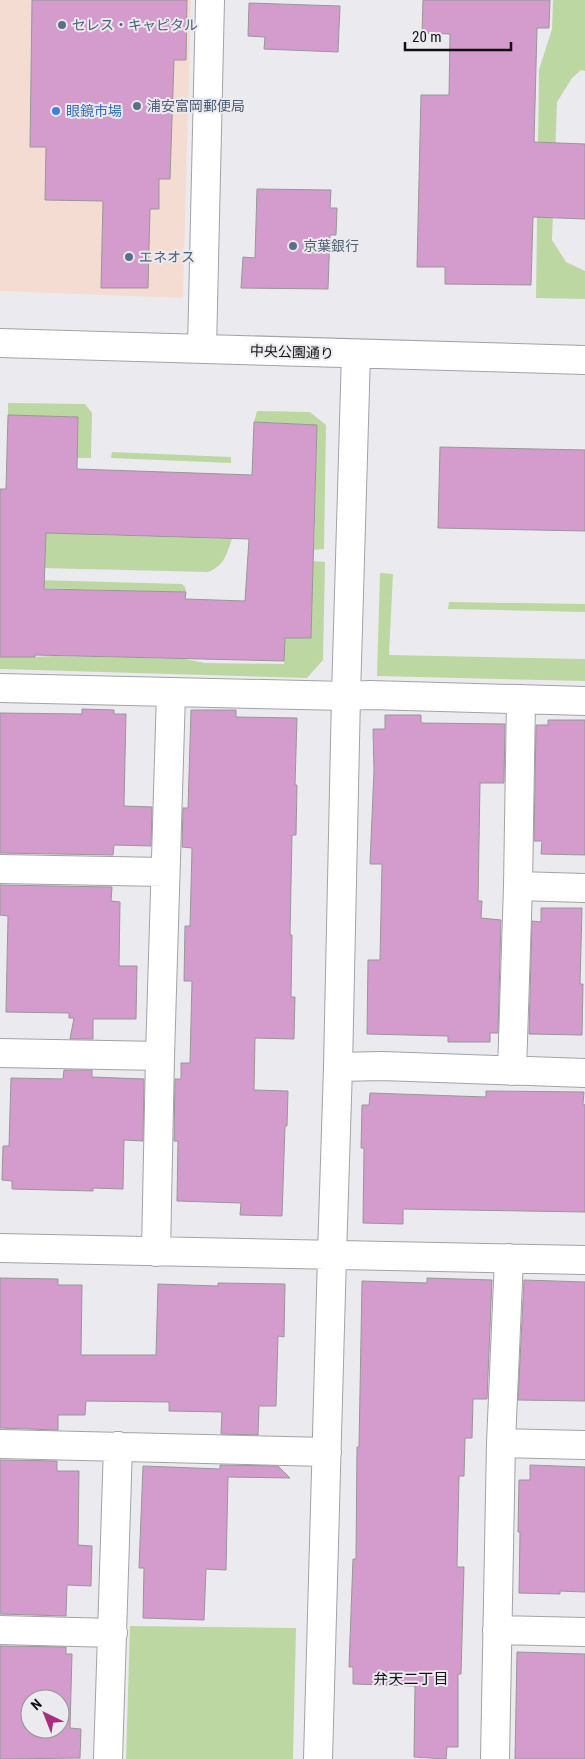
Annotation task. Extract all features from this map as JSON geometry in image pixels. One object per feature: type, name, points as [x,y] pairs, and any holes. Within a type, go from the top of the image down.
[{"type":"street","points":[[202,349],[210,0]]},
{"type":"street","name":"中央公園通り","points":[[0,343],[585,360]]},
{"type":"street","points":[[318,1759],[356,354]]},
{"type":"street","points":[[0,688],[585,701]]},
{"type":"street","points":[[156,1252],[171,693]]},
{"type":"street","points":[[512,1071],[518,886],[521,700]]},
{"type":"street","points":[[0,869],[165,872]]},
{"type":"street","points":[[518,886],[585,888]]},
{"type":"street","points":[[0,1053],[160,1056]]},
{"type":"street","points":[[338,1066],[585,1073]]},
{"type":"street","points":[[0,1248],[585,1260]]},
{"type":"street","points":[[495,1759],[501,1443],[509,1258]]},
{"type":"street","points":[[501,1443],[585,1445]]},
{"type":"street","points":[[0,1444],[327,1452]]},
{"type":"street","points":[[108,1759],[118,1446]]},
{"type":"street","points":[[0,1630],[113,1633]]},
{"type":"street","points":[[497,1630],[585,1632]]},
{"type":"shaded area","points":[[0,0],[191,0],[183,298],[0,291]]},
{"type":"green space","points":[[553,0],[585,0],[585,71],[581,70],[572,78],[557,102],[552,240],[566,262],[585,271],[585,299],[536,298],[539,70],[552,29]]},
{"type":"green space","points":[[8,403],[85,404],[92,413],[91,458],[77,458],[78,417],[8,415]]},
{"type":"green space","points":[[257,411],[310,412],[326,425],[324,549],[314,550],[317,425],[254,422]]},
{"type":"green space","points":[[112,452],[231,457],[231,463],[111,458]]},
{"type":"green space","points":[[46,530],[75,530],[96,535],[232,539],[221,563],[208,572],[0,567],[0,555],[45,556]]},
{"type":"green space","points":[[313,561],[325,562],[323,660],[307,678],[0,669],[0,657],[53,656],[184,659],[205,663],[284,664],[285,638],[311,638]]},
{"type":"green space","points":[[380,573],[393,574],[389,655],[585,659],[585,681],[377,676]]},
{"type":"green space","points":[[0,579],[182,584],[186,592],[36,588]]},
{"type":"green space","points":[[449,602],[585,604],[585,612],[448,609]]},
{"type":"green space","points":[[130,1626],[296,1628],[293,1759],[126,1759]]},
{"type":"building","points":[[32,0],[187,0],[186,60],[174,60],[170,179],[159,179],[159,209],[150,209],[148,288],[101,288],[103,201],[45,200],[46,147],[30,147]]},
{"type":"building","points":[[423,0],[550,0],[549,28],[537,28],[534,142],[585,144],[585,219],[533,217],[531,285],[445,284],[445,267],[417,267],[421,95],[449,95],[450,34],[422,33]]},
{"type":"building","points":[[249,3],[340,6],[338,52],[264,49],[265,37],[248,36]]},
{"type":"building","name":"京葉銀行","points":[[257,189],[331,190],[330,208],[337,208],[336,235],[330,235],[328,289],[241,288],[243,257],[255,258]]},
{"type":"building","points":[[8,415],[78,417],[77,469],[252,475],[254,422],[317,425],[311,638],[285,638],[284,661],[35,655],[35,657],[0,657],[0,489],[6,489]],"holes":[[[46,533],[249,539],[245,601],[185,599],[186,592],[44,589]]]},
{"type":"building","points":[[440,447],[585,450],[585,531],[438,528]]},
{"type":"building","points":[[82,709],[114,710],[114,714],[126,714],[124,806],[152,807],[151,846],[114,845],[113,855],[0,853],[0,713],[82,714]]},
{"type":"building","points":[[191,710],[236,710],[236,717],[297,718],[296,835],[292,835],[290,935],[292,935],[291,997],[295,997],[294,1039],[255,1038],[254,1090],[288,1091],[282,1216],[240,1215],[241,1203],[177,1201],[178,1141],[174,1141],[175,1079],[181,1079],[181,1063],[190,1063],[192,981],[184,981],[185,926],[190,926],[192,848],[182,847],[183,808],[188,808]]},
{"type":"building","points":[[385,715],[421,715],[421,723],[505,724],[504,783],[480,783],[478,901],[482,901],[481,918],[501,920],[498,1033],[490,1033],[490,1042],[448,1042],[448,1036],[367,1034],[368,960],[380,960],[382,864],[370,864],[374,770],[373,729],[385,729]]},
{"type":"building","points":[[548,720],[585,720],[585,855],[541,854],[542,841],[534,841],[536,725],[548,725]]},
{"type":"building","points":[[0,885],[112,887],[111,901],[120,902],[119,966],[137,966],[136,1019],[93,1019],[93,1039],[70,1039],[74,1018],[69,1018],[69,1013],[6,1012],[8,916],[0,915]]},
{"type":"building","points":[[541,908],[582,908],[580,984],[583,984],[582,1035],[529,1034],[532,921],[541,922]]},
{"type":"building","points":[[64,1070],[92,1070],[92,1077],[144,1079],[143,1141],[124,1140],[123,1189],[93,1188],[93,1191],[12,1189],[12,1181],[2,1180],[3,1146],[9,1146],[11,1078],[63,1079]]},
{"type":"building","points":[[486,1091],[584,1092],[585,1212],[403,1209],[403,1224],[363,1223],[364,1148],[361,1148],[362,1105],[369,1105],[370,1093],[486,1097]]},
{"type":"building","points":[[0,1278],[58,1279],[58,1285],[82,1285],[81,1355],[156,1355],[158,1284],[218,1286],[218,1283],[285,1284],[284,1337],[278,1336],[276,1406],[259,1406],[258,1435],[221,1434],[222,1412],[169,1411],[169,1402],[86,1401],[85,1415],[58,1415],[58,1430],[0,1428]]},
{"type":"building","points":[[427,1278],[492,1280],[487,1399],[473,1399],[472,1438],[465,1438],[464,1476],[459,1476],[457,1567],[464,1567],[461,1674],[458,1674],[458,1747],[447,1747],[446,1759],[414,1757],[415,1686],[353,1684],[353,1667],[349,1667],[353,1559],[356,1559],[362,1281],[427,1283]]},
{"type":"building","points":[[524,1280],[585,1282],[585,1401],[518,1400]]},
{"type":"building","points":[[0,1460],[57,1461],[57,1471],[79,1471],[78,1545],[92,1546],[91,1586],[67,1585],[66,1616],[0,1614]]},
{"type":"building","points":[[220,1465],[278,1466],[290,1478],[228,1477],[226,1570],[206,1569],[204,1620],[143,1618],[144,1568],[139,1568],[143,1466],[220,1469]]},
{"type":"building","points":[[530,1465],[585,1467],[585,1592],[560,1591],[560,1594],[519,1593],[519,1480],[530,1480]]},
{"type":"building","points":[[0,1646],[66,1647],[66,1654],[72,1654],[70,1728],[81,1729],[80,1758],[0,1759]]},
{"type":"building","points":[[517,1652],[585,1654],[585,1759],[515,1759]]},
{"type":"place","name":"セレス・キャピタル","points":[[62,25]]},
{"type":"place","name":"浦安富岡郵便局","points":[[137,106]]},
{"type":"place","name":"眼鏡市場","points":[[56,111]]},
{"type":"place","name":"京葉銀行","points":[[293,246]]},
{"type":"place","name":"エネオス","points":[[129,257]]},
{"type":"district","name":"弁天二丁目","points":[[411,1679]]}]
